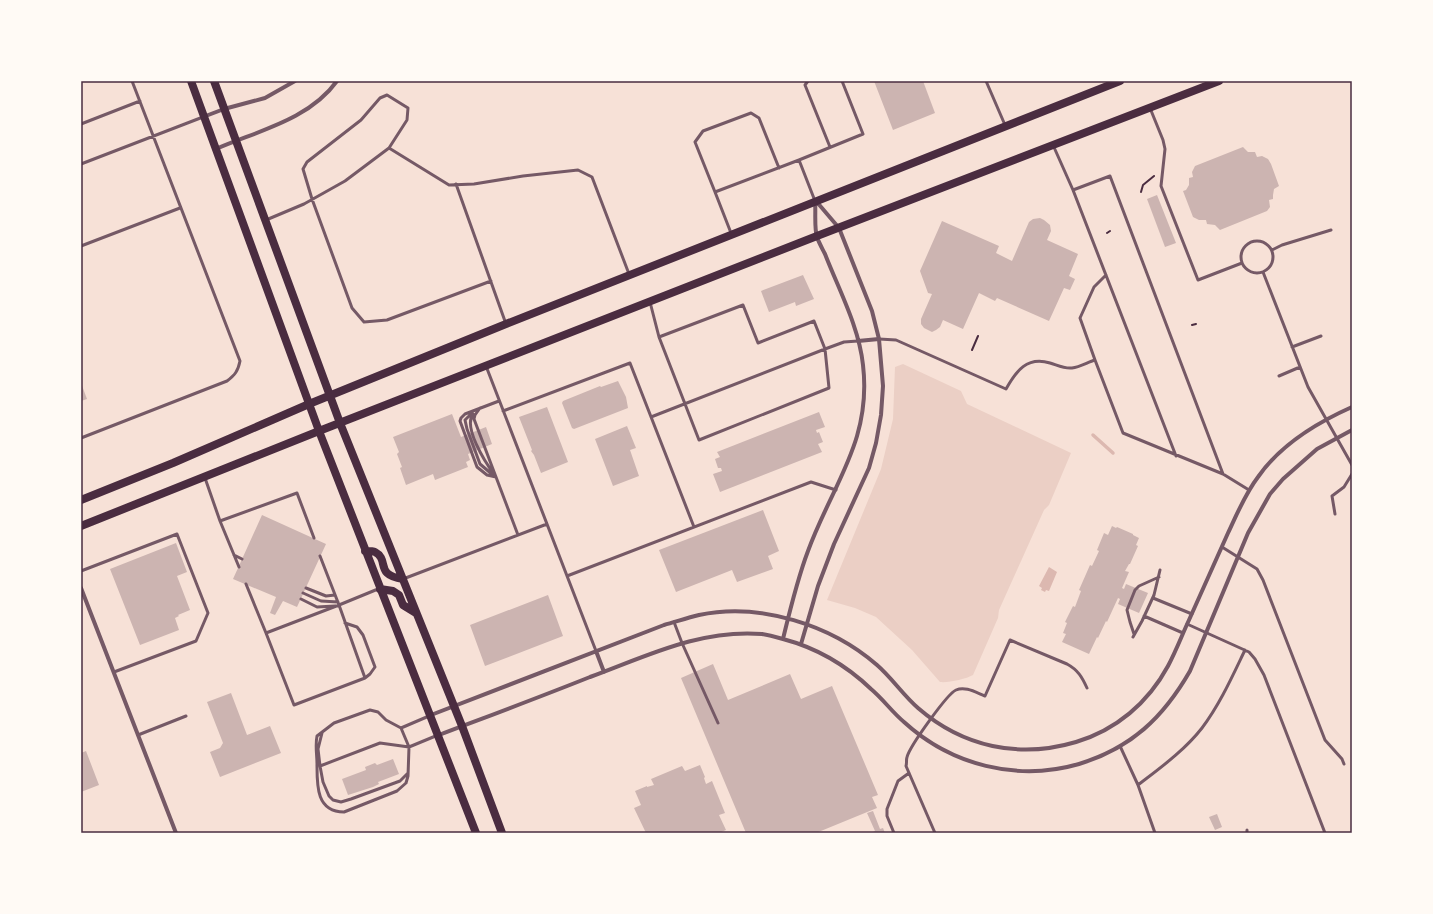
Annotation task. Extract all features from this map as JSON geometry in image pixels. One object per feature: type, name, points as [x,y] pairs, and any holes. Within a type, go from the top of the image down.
[{"type":"main road","points":[[191,81],[319,431],[476,833]]},
{"type":"main road","points":[[214,81],[340,423],[462,726],[502,833]]},
{"type":"main road","points":[[81,500],[173,463],[330,395],[629,274],[1120,81]]},
{"type":"main road","points":[[81,526],[817,236],[1219,81]]},
{"type":"main road","points":[[365,551],[375,552],[381,558],[386,573],[393,577],[403,579]]},
{"type":"main road","points":[[380,589],[393,591],[399,595],[403,605],[416,613]]},
{"type":"street","points":[[204,117],[224,109],[265,98],[295,81]]},
{"type":"street","points":[[216,150],[280,124],[298,114],[331,90],[337,81]]},
{"type":"street","points":[[800,644],[834,544],[869,468],[876,443],[881,415],[883,386],[879,339],[872,311],[839,228],[815,201]]},
{"type":"street","points":[[783,639],[808,551],[852,455],[860,430],[864,402],[863,365],[858,340],[853,323],[817,236],[815,201]]},
{"type":"street","points":[[858,340],[879,339]]},
{"type":"street","points":[[431,715],[674,622],[700,615],[730,612],[760,613],[807,624],[838,638],[877,665],[918,708],[954,732],[974,742],[1014,750],[1047,749],[1078,742],[1103,731],[1118,722],[1141,704],[1159,681],[1168,666],[1249,490],[1259,475],[1290,443],[1305,432],[1352,407]]},
{"type":"street","points":[[438,735],[682,643],[710,636],[739,633],[766,634],[800,644],[823,654],[856,675],[873,690],[903,722],[920,736],[958,758],[989,768],[1016,771],[1043,770],[1073,766],[1088,761],[1120,746],[1145,729],[1166,708],[1190,670],[1248,533],[1270,494],[1283,479],[1317,449],[1352,430]]},
{"type":"street","points":[[81,588],[176,833]]},
{"type":"street","points":[[596,651],[604,672]]},
{"type":"lane","points":[[81,438],[227,381],[235,375],[240,361],[132,81]]},
{"type":"lane","points":[[808,81],[805,85],[830,147]]},
{"type":"lane","points":[[715,192],[863,134],[842,81]]},
{"type":"lane","points":[[986,81],[1005,126]]},
{"type":"lane","points":[[265,220],[312,199],[345,181],[389,148],[407,120],[408,108],[387,95],[380,98],[361,120],[307,162],[302,169],[312,199],[352,308],[364,322],[387,320],[491,281]]},
{"type":"lane","points":[[81,124],[140,101]]},
{"type":"lane","points":[[1150,108],[1163,140],[1165,149],[1162,186],[1164,194],[1198,280],[1242,263]]},
{"type":"lane","points":[[731,234],[695,142],[703,131],[750,113],[759,118],[779,168]]},
{"type":"lane","points":[[81,164],[204,117]]},
{"type":"lane","points":[[1054,145],[1073,190],[1176,456]]},
{"type":"lane","points":[[389,148],[449,185],[474,184],[523,176],[578,170],[592,177],[629,274]]},
{"type":"lane","points":[[799,160],[815,201]]},
{"type":"lane","points":[[1073,190],[1110,176],[1224,474]]},
{"type":"lane","points":[[456,184],[506,324]]},
{"type":"lane","points":[[81,246],[180,208]]},
{"type":"lane","points":[[1272,250],[1282,245],[1331,230]]},
{"type":"lane","points":[[1252,242],[1261,242],[1269,246],[1272,250],[1272,264],[1269,269],[1263,272],[1254,273],[1248,271],[1242,263],[1242,252],[1244,247],[1252,242]]},
{"type":"lane","points":[[1263,272],[1308,387],[1352,465]]},
{"type":"lane","points":[[1106,275],[1094,287],[1080,318],[1123,433],[1176,456],[1224,474],[1249,490]]},
{"type":"lane","points":[[650,302],[659,338],[699,440],[829,388],[825,349],[814,321],[758,343],[743,305],[659,338]]},
{"type":"lane","points":[[1292,347],[1321,336]]},
{"type":"lane","points":[[879,339],[896,340],[1006,389],[1014,375],[1022,367],[1031,363],[1043,361],[1065,368],[1071,368],[1095,360]]},
{"type":"lane","points":[[651,417],[825,349],[844,342],[858,340]]},
{"type":"lane","points":[[503,411],[630,363],[694,527]]},
{"type":"lane","points":[[486,366],[596,651]]},
{"type":"lane","points":[[1279,376],[1300,366]]},
{"type":"lane","points":[[496,477],[487,475],[477,467],[460,421],[465,414],[499,401]]},
{"type":"lane","points":[[480,408],[474,419],[518,535]]},
{"type":"lane","points":[[475,411],[470,421],[470,427],[483,458],[496,477]]},
{"type":"lane","points":[[1335,514],[1332,496],[1344,487],[1352,474]]},
{"type":"lane","points":[[205,476],[220,521],[239,566]]},
{"type":"lane","points":[[567,576],[811,482],[836,490]]},
{"type":"lane","points":[[220,521],[297,493],[314,538]]},
{"type":"lane","points":[[403,579],[547,524]]},
{"type":"lane","points":[[81,571],[178,534],[208,613],[196,641],[114,672]]},
{"type":"lane","points":[[1222,547],[1257,569],[1263,580],[1325,740],[1342,759],[1344,764]]},
{"type":"lane","points":[[234,555],[242,559]]},
{"type":"lane","points":[[320,556],[365,678]]},
{"type":"lane","points":[[1159,577],[1139,586],[1135,590],[1127,610],[1133,636],[1153,598],[1159,577],[1160,570]]},
{"type":"lane","points":[[246,584],[294,705],[365,678],[375,667],[363,635],[357,627],[345,623]]},
{"type":"lane","points":[[306,588],[326,596],[335,595]]},
{"type":"lane","points":[[266,633],[380,589]]},
{"type":"lane","points":[[303,593],[321,601],[338,604]]},
{"type":"lane","points":[[1153,598],[1192,614]]},
{"type":"lane","points":[[301,600],[318,607],[338,604]]},
{"type":"lane","points":[[1144,616],[1183,633]]},
{"type":"lane","points":[[674,622],[718,722]]},
{"type":"lane","points":[[1187,624],[1249,652],[1255,659],[1264,675],[1325,833]]},
{"type":"lane","points":[[935,833],[906,766],[907,757],[947,697],[955,690],[964,688],[985,696],[1010,640],[1071,666],[1080,674],[1087,688]]},
{"type":"lane","points":[[1138,785],[1170,761],[1201,729],[1220,702],[1245,650]]},
{"type":"lane","points":[[370,710],[378,712],[386,720],[401,728],[408,747],[408,772],[406,783],[398,790],[344,812],[329,810],[323,803],[316,785],[318,767],[316,743],[318,736],[334,723],[370,710]]},
{"type":"lane","points":[[401,728],[431,715]]},
{"type":"lane","points":[[138,735],[186,716]]},
{"type":"lane","points":[[318,767],[380,743],[408,747],[438,735]]},
{"type":"lane","points":[[1120,746],[1138,785],[1156,833]]},
{"type":"lane","points":[[318,767],[329,796],[332,800],[337,802],[351,799],[400,781],[408,772]]},
{"type":"lane","points":[[894,833],[887,816],[887,809],[898,782],[910,773]]},
{"type":"path","points":[[1141,192],[1143,185],[1154,176]]},
{"type":"path","points":[[1192,325],[1196,324]]},
{"type":"path","points":[[972,350],[978,336]]},
{"type":"shaded area","points":[[903,364],[961,391],[967,404],[1071,453],[1049,505],[1044,510],[999,610],[998,618],[973,675],[952,681],[940,682],[912,650],[876,617],[855,608],[827,600],[881,469],[893,419],[895,367]]},
{"type":"shaded area","points":[[1049,567],[1057,572],[1049,591],[1046,590],[1045,592],[1041,590],[1042,588],[1039,586]]},
{"type":"building","points":[[874,81],[923,81],[935,113],[893,130]]},
{"type":"building","points":[[1243,147],[1248,152],[1255,152],[1257,157],[1262,156],[1268,159],[1279,186],[1274,189],[1273,199],[1269,200],[1270,207],[1267,211],[1220,230],[1215,225],[1207,224],[1206,220],[1199,220],[1193,217],[1183,191],[1186,190],[1189,185],[1189,178],[1193,177],[1192,172],[1195,166]]},
{"type":"building","points":[[1157,195],[1176,243],[1165,247],[1147,199]]},
{"type":"building","points":[[1040,218],[1050,225],[1051,231],[1047,240],[1078,254],[1069,276],[1075,279],[1070,290],[1064,288],[1049,321],[997,298],[995,301],[979,293],[963,329],[943,320],[940,327],[932,332],[924,328],[921,324],[921,319],[932,294],[928,293],[920,271],[942,221],[999,246],[996,253],[1012,261],[1029,222],[1033,219]]},
{"type":"building","points":[[803,275],[814,299],[796,306],[795,302],[769,312],[761,291]]},
{"type":"building","points":[[618,381],[626,397],[628,408],[574,429],[572,428],[562,403],[563,401],[600,386],[601,387]]},
{"type":"building","points":[[81,383],[87,399],[81,401]]},
{"type":"building","points":[[547,407],[568,462],[541,473],[531,451],[532,450],[519,417]]},
{"type":"building","points":[[819,412],[825,427],[816,430],[817,433],[819,432],[823,442],[818,444],[822,452],[720,492],[713,474],[722,471],[721,468],[718,468],[715,459],[720,457],[717,452]]},
{"type":"building","points":[[452,414],[461,437],[486,427],[492,444],[468,454],[470,460],[466,462],[468,467],[435,480],[433,474],[406,485],[397,454],[399,452],[393,437]]},
{"type":"building","points":[[627,426],[636,448],[630,450],[639,476],[613,486],[595,439]]},
{"type":"building","points":[[763,510],[779,551],[768,556],[773,569],[737,582],[732,570],[676,592],[659,550]]},
{"type":"building","points":[[262,515],[326,544],[297,607],[283,601],[275,615],[270,613],[276,597],[233,579]]},
{"type":"building","points":[[1112,526],[1133,534],[1139,538],[1136,545],[1138,546],[1130,564],[1125,571],[1129,572],[1122,588],[1124,589],[1126,584],[1148,593],[1139,613],[1118,604],[1120,599],[1118,598],[1107,622],[1106,621],[1089,654],[1062,642],[1066,634],[1063,633],[1067,623],[1065,622],[1073,606],[1075,607],[1081,591],[1079,590],[1090,565],[1092,566],[1099,551],[1097,550],[1104,533],[1108,535]]},
{"type":"building","points":[[176,543],[187,572],[177,576],[190,610],[178,615],[179,616],[175,618],[179,630],[140,645],[110,569]]},
{"type":"building","points":[[548,595],[563,636],[485,666],[470,625]]},
{"type":"building","points":[[713,664],[728,700],[790,674],[801,699],[832,686],[878,795],[872,797],[877,808],[816,833],[746,833],[681,678]]},
{"type":"building","points":[[231,693],[247,735],[270,726],[281,753],[220,777],[210,752],[220,748],[223,743],[207,702]]},
{"type":"building","points":[[86,751],[99,785],[81,792],[81,753]]},
{"type":"building","points":[[393,759],[399,774],[378,782],[379,784],[373,787],[348,795],[342,779],[366,770],[365,767],[375,763],[377,765]]},
{"type":"building","points":[[700,765],[706,784],[712,781],[725,813],[719,815],[726,830],[719,833],[646,833],[634,808],[641,805],[635,791],[654,785],[651,779],[682,766],[685,771]]},
{"type":"building","points":[[873,811],[880,829],[883,828],[885,833],[871,833],[875,831],[867,813]]},
{"type":"building","points":[[1217,814],[1222,827],[1215,830],[1209,817]]},
{"type":"waterway","points":[[1093,435],[1113,453]]}]
